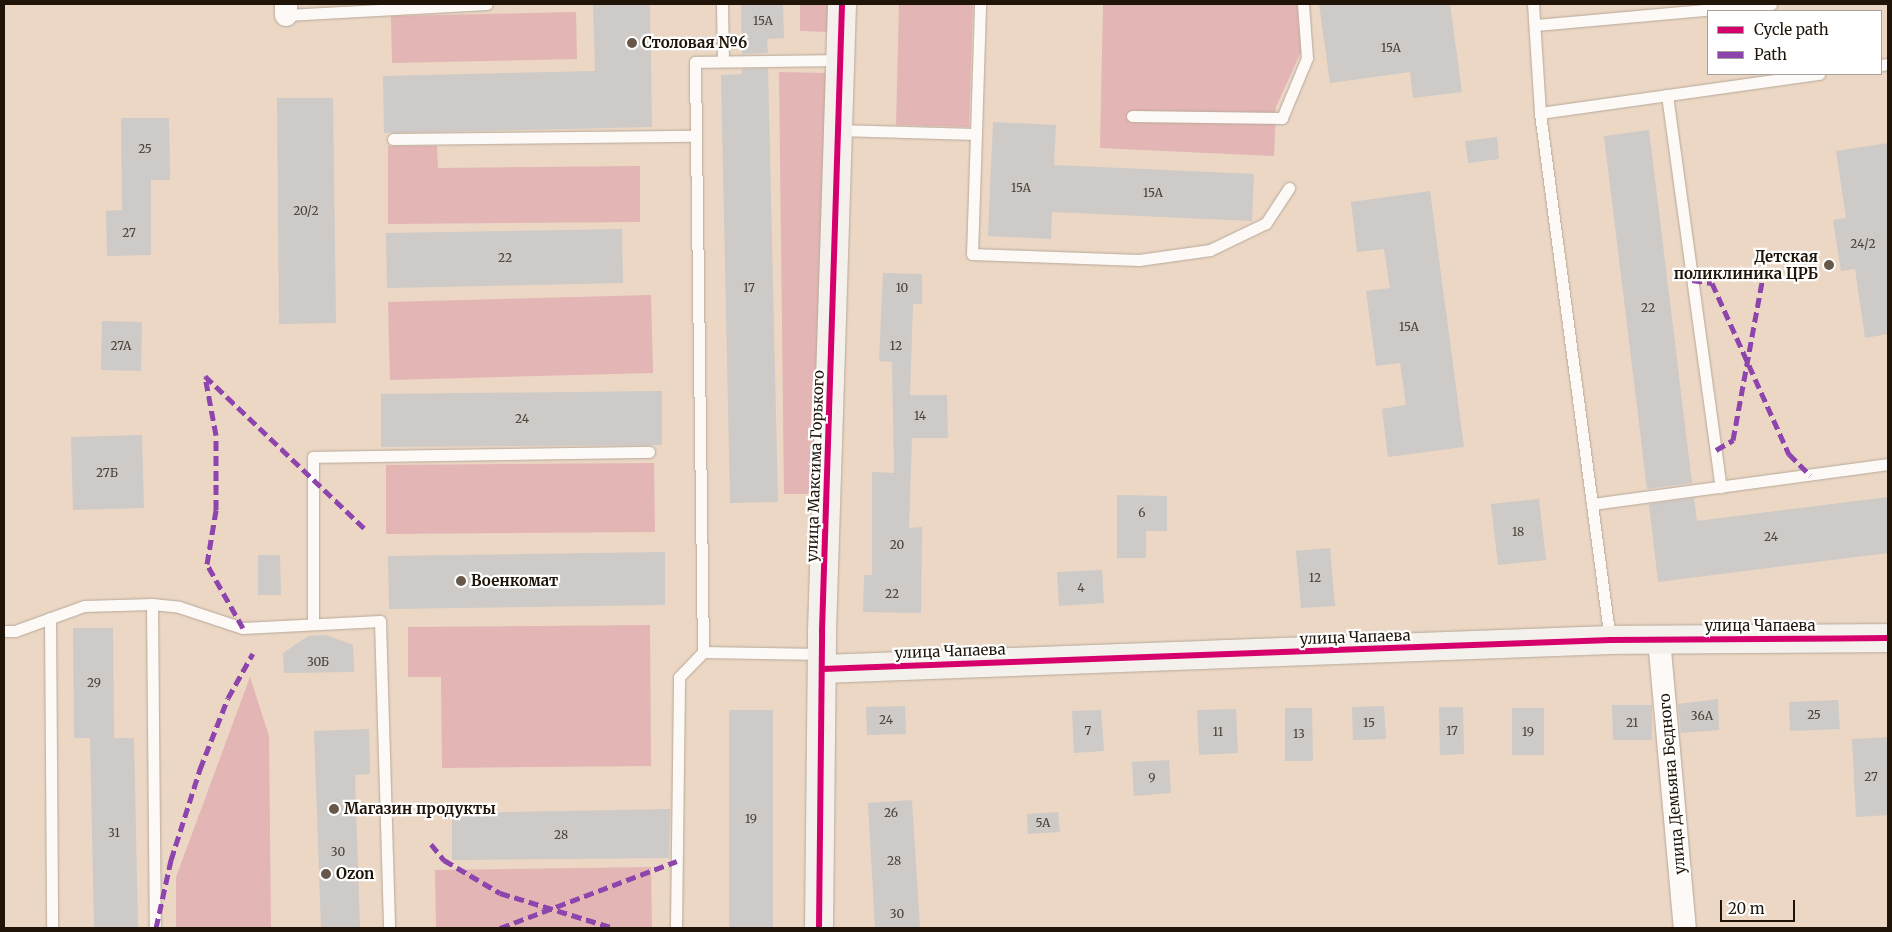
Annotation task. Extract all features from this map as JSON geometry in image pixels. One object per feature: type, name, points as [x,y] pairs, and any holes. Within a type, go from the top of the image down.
[{"type":"street","name":"улица Максима Горького","points":[[819,928],[823,662],[842,4]]},
{"type":"street","name":"улица Чапаева","points":[[823,662],[1610,640],[1888,638]]},
{"type":"street","name":"улица Демьяна Бедного","points":[[1659,639],[1685,928]]},
{"type":"lane","points":[[286,9],[487,4]]},
{"type":"lane","points":[[722,4],[723,61]]},
{"type":"lane","points":[[980,4],[972,254],[1138,260],[1210,250],[1266,223],[1289,188]]},
{"type":"lane","points":[[1132,116],[1282,118],[1307,58],[1303,4]]},
{"type":"lane","points":[[1533,4],[1536,25],[1540,113],[1610,640]]},
{"type":"lane","points":[[1536,25],[1713,6],[1771,4]]},
{"type":"lane","points":[[676,928],[679,678],[703,652],[695,62],[839,60]]},
{"type":"lane","points":[[1540,113],[1812,75]]},
{"type":"lane","points":[[1667,95],[1721,487]]},
{"type":"lane","points":[[837,130],[976,134]]},
{"type":"lane","points":[[393,139],[696,136]]},
{"type":"lane","points":[[314,624],[314,457],[649,452]]},
{"type":"lane","points":[[1592,504],[1888,464]]},
{"type":"lane","points":[[152,604],[155,928]]},
{"type":"lane","points":[[4,631],[15,631],[84,606],[152,604],[179,607],[243,628],[380,621],[389,928]]},
{"type":"lane","points":[[50,618],[52,928]]},
{"type":"lane","points":[[703,652],[823,662]]},
{"type":"shaded area","points":[[800,4],[829,4],[828,32],[800,31]]},
{"type":"shaded area","points":[[899,4],[973,4],[969,127],[896,125]]},
{"type":"shaded area","points":[[1103,4],[1297,4],[1301,52],[1276,107],[1274,156],[1100,148]]},
{"type":"shaded area","points":[[576,12],[577,59],[392,63],[391,16]]},
{"type":"shaded area","points":[[779,72],[826,73],[812,494],[784,494]]},
{"type":"shaded area","points":[[388,146],[437,146],[438,168],[640,166],[640,222],[388,224]]},
{"type":"shaded area","points":[[651,295],[653,373],[390,380],[388,302]]},
{"type":"shaded area","points":[[654,463],[655,532],[386,534],[386,465]]},
{"type":"shaded area","points":[[650,625],[651,766],[442,768],[441,677],[408,677],[408,627]]},
{"type":"shaded area","points":[[250,677],[269,736],[271,928],[176,928],[176,877]]},
{"type":"shaded area","points":[[651,867],[652,928],[436,928],[435,870]]},
{"type":"building","points":[[593,4],[650,4],[652,127],[384,133],[383,76],[595,71]]},
{"type":"building","points":[[741,4],[783,4],[784,38],[767,39],[768,53],[742,54]]},
{"type":"building","points":[[1319,4],[1450,4],[1462,92],[1413,98],[1410,72],[1330,83]]},
{"type":"building","points":[[768,68],[778,502],[730,503],[721,75],[742,74],[742,69]]},
{"type":"building","points":[[277,98],[333,98],[336,323],[279,324]]},
{"type":"building","points":[[121,118],[169,118],[170,180],[151,180],[151,255],[107,256],[106,211],[122,210]]},
{"type":"building","points":[[993,122],[1056,125],[1054,165],[1254,174],[1252,221],[1052,212],[1051,239],[988,236]]},
{"type":"building","points":[[1649,130],[1692,483],[1647,489],[1604,136]]},
{"type":"building","points":[[1497,137],[1499,159],[1468,163],[1465,141]]},
{"type":"building","points":[[1888,143],[1888,334],[1865,338],[1855,269],[1841,271],[1833,220],[1846,218],[1836,151]]},
{"type":"building","points":[[1430,191],[1464,447],[1388,457],[1382,409],[1406,405],[1400,363],[1376,366],[1366,291],[1390,288],[1384,249],[1357,252],[1351,202]]},
{"type":"building","points":[[622,229],[623,283],[387,288],[386,233]]},
{"type":"building","points":[[883,273],[922,274],[922,304],[913,304],[910,395],[947,395],[948,438],[912,438],[909,528],[922,527],[921,613],[863,612],[864,575],[872,575],[872,472],[894,473],[892,362],[879,361]]},
{"type":"building","points":[[102,321],[142,322],[141,371],[101,370]]},
{"type":"building","points":[[662,391],[662,445],[381,447],[381,394]]},
{"type":"building","points":[[142,435],[144,508],[73,510],[71,437]]},
{"type":"building","points":[[1117,495],[1167,496],[1167,531],[1146,531],[1146,558],[1117,558]]},
{"type":"building","points":[[1888,497],[1888,553],[1658,582],[1649,504],[1694,498],[1697,521]]},
{"type":"building","points":[[1539,499],[1546,560],[1498,565],[1491,504]]},
{"type":"building","points":[[1330,548],[1335,606],[1301,608],[1296,551]]},
{"type":"building","points":[[665,552],[665,605],[389,609],[388,556]]},
{"type":"building","points":[[258,555],[280,555],[281,595],[258,595]]},
{"type":"building","points":[[1102,570],[1104,603],[1059,606],[1057,572]]},
{"type":"building","points":[[73,628],[113,628],[114,738],[134,738],[138,928],[94,928],[90,738],[74,738]]},
{"type":"building","points":[[326,635],[353,645],[354,672],[284,673],[283,653],[308,636]]},
{"type":"building","points":[[1718,699],[1719,730],[1681,733],[1678,704]]},
{"type":"building","points":[[1838,700],[1840,729],[1790,731],[1789,702]]},
{"type":"building","points":[[1612,705],[1652,705],[1652,740],[1613,740]]},
{"type":"building","points":[[905,706],[906,734],[867,735],[866,707]]},
{"type":"building","points":[[1384,706],[1386,739],[1353,740],[1352,707]]},
{"type":"building","points":[[1439,707],[1463,707],[1464,754],[1440,755]]},
{"type":"building","points":[[1285,708],[1312,708],[1313,761],[1285,761]]},
{"type":"building","points":[[1512,708],[1544,708],[1544,755],[1512,755]]},
{"type":"building","points":[[1236,709],[1238,753],[1199,755],[1197,710]]},
{"type":"building","points":[[729,710],[773,710],[773,928],[729,928]]},
{"type":"building","points":[[1101,710],[1104,751],[1074,753],[1072,711]]},
{"type":"building","points":[[369,729],[370,774],[355,775],[360,928],[321,928],[314,731]]},
{"type":"building","points":[[1888,737],[1888,815],[1856,817],[1852,739]]},
{"type":"building","points":[[1169,760],[1171,793],[1134,796],[1132,762]]},
{"type":"building","points":[[912,800],[920,928],[875,928],[868,803]]},
{"type":"building","points":[[670,809],[669,858],[452,860],[452,813]]},
{"type":"building","points":[[1058,812],[1060,832],[1028,834],[1027,814]]},
{"type":"marked path","points":[[1716,450],[1733,440],[1765,266]]},
{"type":"marked path","points":[[1692,280],[1712,283],[1789,454],[1810,475]]},
{"type":"marked path","points":[[243,628],[207,564],[216,510],[216,435],[205,376],[364,528]]},
{"type":"marked path","points":[[156,928],[171,860],[200,769],[228,698],[253,653]]},
{"type":"marked path","points":[[431,844],[444,860],[500,893],[614,928]]},
{"type":"marked path","points":[[500,928],[677,861]]},
{"type":"cycle path","points":[[819,928],[822,631],[842,4]]},
{"type":"cycle path","points":[[822,669],[1610,640],[1888,638]]},
{"type":"place","name":"Столовая №6","points":[[632,43]]},
{"type":"place","name":"Детская поликлиника ЦРБ","points":[[1829,265]]},
{"type":"place","name":"Военкомат","points":[[461,581]]},
{"type":"place","name":"Магазин продукты","points":[[334,809]]},
{"type":"place","name":"Ozon","points":[[326,874]]}]
